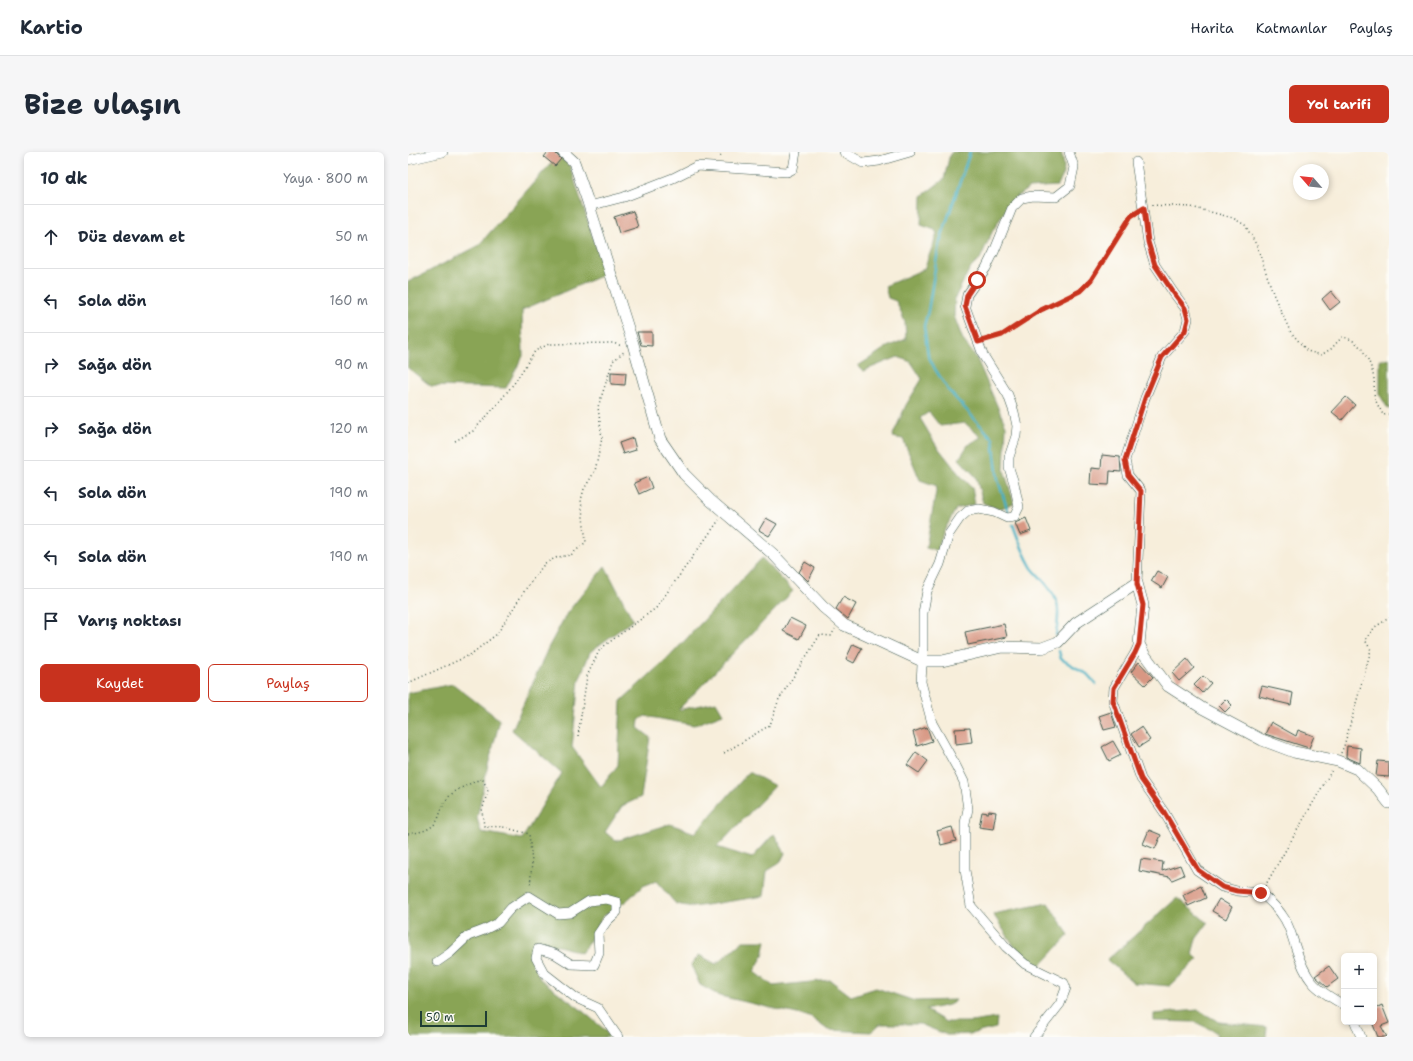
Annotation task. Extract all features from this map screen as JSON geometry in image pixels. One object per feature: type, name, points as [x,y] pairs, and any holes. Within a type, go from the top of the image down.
[{"type":"street","points":[[408,160],[443,152]]},
{"type":"street","points":[[563,152],[574,162],[589,206],[633,344],[660,439],[684,474],[773,554],[823,607],[844,625],[922,661],[942,661],[1002,647],[1042,648],[1058,642],[1076,623],[1137,584]]},
{"type":"street","points":[[589,206],[624,197],[673,178],[697,166],[787,172],[793,169],[796,152]]},
{"type":"street","points":[[844,152],[863,163],[879,161],[910,152]]},
{"type":"street","points":[[1034,1037],[1060,1004],[1066,988],[1064,983],[1025,964],[1006,947],[971,906],[965,870],[965,823],[968,809],[965,788],[956,766],[932,723],[921,682],[923,613],[927,591],[940,564],[949,534],[960,518],[968,511],[979,509],[994,512],[1007,518],[1014,517],[1019,507],[1009,468],[1009,457],[1016,436],[1017,426],[1014,412],[1008,395],[983,355],[965,306],[967,295],[986,268],[1012,208],[1022,198],[1033,196],[1056,197],[1070,186],[1074,167],[1069,152]]},
{"type":"street","points":[[1136,162],[1148,242],[1155,265],[1185,308],[1188,319],[1185,331],[1162,357],[1145,398],[1125,460],[1128,475],[1141,491],[1137,584],[1143,605],[1139,644],[1114,688],[1113,701],[1141,779],[1164,812],[1198,870],[1222,887],[1237,891],[1261,893],[1282,915],[1290,931],[1307,976],[1324,994],[1341,1003]]},
{"type":"street","points":[[1139,644],[1155,669],[1173,690],[1202,708],[1262,740],[1294,752],[1338,761],[1357,769],[1378,788],[1389,803]]},
{"type":"street","points":[[437,962],[450,953],[468,936],[498,923],[511,908],[529,896],[558,914],[570,913],[589,900],[606,899],[617,902],[617,912],[607,921],[598,934],[599,953],[594,966],[571,964],[555,954],[538,949],[536,958],[544,973],[576,998],[598,1008],[618,1037]]},
{"type":"street","points":[[1356,1025],[1361,1037]]},
{"type":"path","points":[[978,342],[1002,335],[1041,310],[1080,291],[1091,280],[1131,216],[1144,208],[1155,204],[1191,207],[1233,218],[1245,225],[1257,246],[1274,296],[1290,331],[1307,351],[1321,356],[1331,349],[1342,337],[1350,338],[1360,347],[1369,360],[1374,380],[1375,398],[1383,415],[1389,414]]},
{"type":"path","points":[[408,683],[470,654],[497,634],[527,587],[545,563],[558,557],[571,555],[586,542],[581,500],[584,490],[595,471],[602,438],[598,407],[613,361],[628,348],[613,343],[549,344],[535,351],[515,382],[496,406],[473,431],[455,441]]},
{"type":"path","points":[[578,736],[587,676],[600,649],[656,608],[725,512]]},
{"type":"path","points":[[724,753],[770,725],[779,699],[820,635],[831,636],[836,628],[836,618]]},
{"type":"path","points":[[408,834],[424,832],[437,821],[447,799],[457,790],[469,786],[482,778],[488,790],[482,811],[484,826],[503,827],[529,834],[532,862],[529,896]]},
{"type":"green space","points":[[952,152],[1061,152],[1064,170],[1057,186],[1029,188],[1013,199],[993,230],[980,259],[969,270],[955,298],[954,316],[963,340],[976,357],[1006,426],[1004,470],[1014,503],[999,509],[983,503],[976,477],[959,459],[968,445],[981,437],[965,423],[940,426],[929,412],[920,418],[936,445],[959,474],[972,487],[975,504],[956,509],[943,533],[937,551],[926,547],[937,486],[920,480],[903,439],[892,437],[906,405],[922,379],[911,362],[898,357],[863,371],[858,366],[887,347],[906,339],[905,322],[896,301],[888,298],[885,286],[924,269],[937,234],[935,230],[921,225],[922,196],[944,179],[950,154]]},
{"type":"green space","points":[[558,155],[570,166],[605,274],[522,310],[523,356],[506,388],[431,386],[408,368],[408,282],[478,246]]},
{"type":"green space","points":[[1389,358],[1388,409],[1380,395],[1380,360]]},
{"type":"green space","points":[[762,558],[793,591],[678,710],[716,702],[723,714],[694,725],[645,716],[639,720],[638,728],[650,737],[641,797],[622,806],[605,832],[616,841],[670,824],[695,833],[749,772],[775,786],[717,847],[752,858],[774,834],[785,853],[780,863],[767,871],[764,896],[693,907],[676,904],[656,881],[643,886],[626,901],[602,917],[589,942],[581,953],[564,947],[540,944],[535,945],[531,956],[540,979],[579,1008],[605,1030],[609,1037],[408,1037],[408,693],[453,684],[500,720],[487,769],[477,818],[481,832],[522,839],[562,773],[512,730],[548,648],[567,613],[605,566],[633,620],[590,652],[579,680],[572,747],[601,787],[618,765],[621,701],[673,653]]},
{"type":"green space","points":[[1177,898],[1208,923],[1196,939],[1192,954],[1198,959],[1170,986],[1134,983],[1107,960]]},
{"type":"green space","points":[[1048,903],[1069,935],[1040,966],[1020,955],[993,914]]},
{"type":"green space","points":[[743,941],[766,941],[763,956],[754,971],[773,986],[830,980],[851,996],[876,988],[915,1001],[956,1000],[949,1005],[926,1010],[946,1022],[971,1022],[997,1018],[996,1028],[970,1034],[947,1035],[920,1024],[880,1024],[871,1032],[828,1030],[810,1017],[720,996],[700,985],[691,965],[699,955],[716,964]]},
{"type":"green space","points":[[1198,1010],[1219,1022],[1267,1027],[1266,1037],[1217,1037],[1216,1032],[1195,1022],[1154,1021],[1154,1014]]},
{"type":"building","points":[[548,152],[556,152],[561,159],[555,166],[544,157]]},
{"type":"building","points":[[633,211],[638,227],[619,233],[614,217]]},
{"type":"building","points":[[1331,291],[1340,302],[1330,310],[1322,299]]},
{"type":"building","points":[[637,332],[652,332],[652,346],[641,345]]},
{"type":"building","points":[[611,372],[626,373],[625,385],[611,384]]},
{"type":"building","points":[[1346,397],[1355,405],[1342,420],[1332,412]]},
{"type":"building","points":[[633,438],[636,450],[623,454],[619,443]]},
{"type":"building","points":[[1102,455],[1120,457],[1121,472],[1110,471],[1109,485],[1090,484],[1091,468],[1101,469]]},
{"type":"building","points":[[648,477],[652,488],[639,494],[634,483]]},
{"type":"building","points":[[766,518],[777,524],[769,536],[759,530]]},
{"type":"building","points":[[1026,518],[1031,531],[1020,535],[1015,523]]},
{"type":"building","points":[[805,562],[815,568],[808,581],[799,572]]},
{"type":"building","points":[[1157,571],[1168,577],[1162,588],[1151,581]]},
{"type":"building","points":[[843,597],[856,604],[848,619],[836,609]]},
{"type":"building","points":[[790,618],[806,626],[799,639],[783,631]]},
{"type":"building","points":[[1004,624],[1007,637],[968,645],[965,632]]},
{"type":"building","points":[[853,644],[862,648],[854,663],[846,659]]},
{"type":"building","points":[[1187,659],[1194,668],[1179,681],[1172,673]]},
{"type":"building","points":[[1139,662],[1153,677],[1145,685],[1131,672]]},
{"type":"building","points":[[1203,676],[1211,683],[1202,693],[1194,685]]},
{"type":"building","points":[[1262,686],[1293,693],[1291,705],[1259,696]]},
{"type":"building","points":[[1226,699],[1232,705],[1225,712],[1219,706]]},
{"type":"building","points":[[1111,712],[1116,727],[1104,730],[1099,716]]},
{"type":"building","points":[[1271,722],[1296,736],[1298,730],[1314,736],[1309,748],[1265,734]]},
{"type":"building","points":[[927,727],[932,741],[917,746],[913,732]]},
{"type":"building","points":[[1141,727],[1150,740],[1139,747],[1131,734]]},
{"type":"building","points":[[970,728],[972,742],[956,744],[955,729]]},
{"type":"building","points":[[1113,741],[1121,755],[1109,761],[1102,747]]},
{"type":"building","points":[[1347,746],[1361,748],[1360,763],[1346,757]]},
{"type":"building","points":[[916,752],[928,761],[919,773],[907,765]]},
{"type":"building","points":[[1378,761],[1389,762],[1389,777],[1376,776]]},
{"type":"building","points":[[989,811],[996,812],[993,829],[979,827],[982,812],[988,813]]},
{"type":"building","points":[[952,827],[956,841],[941,845],[937,831]]},
{"type":"building","points":[[1149,830],[1161,835],[1155,849],[1143,844]]},
{"type":"building","points":[[1141,859],[1163,862],[1162,871],[1180,865],[1184,875],[1172,880],[1170,877],[1139,871]]},
{"type":"building","points":[[1201,886],[1206,898],[1188,906],[1183,895]]},
{"type":"building","points":[[1219,899],[1232,907],[1226,919],[1212,911]]},
{"type":"building","points":[[1329,966],[1338,979],[1327,987],[1315,976]]},
{"type":"building","points":[[1382,1005],[1389,1023],[1381,1026],[1387,1037],[1378,1037],[1373,1025],[1377,1025],[1377,1008]]},
{"type":"waterway","points":[[970,152],[939,244],[928,311],[924,326],[928,355],[935,369],[949,391],[993,439],[998,480],[1008,511]]},
{"type":"waterway","points":[[1013,525],[1029,563],[1050,589],[1057,603],[1058,619],[1056,635]]},
{"type":"waterway","points":[[1059,651],[1061,659],[1087,674],[1096,684]]},
{"type":"route","points":[[977,280],[967,295],[965,306],[978,342],[1002,335],[1041,310],[1080,291],[1091,280],[1131,216],[1144,208],[1148,242],[1155,265],[1185,308],[1188,319],[1185,331],[1162,357],[1145,398],[1125,460],[1128,475],[1141,491],[1141,521],[1137,584],[1143,605],[1139,644],[1114,688],[1113,701],[1141,779],[1164,812],[1198,870],[1222,887],[1237,891],[1261,893]]}]
